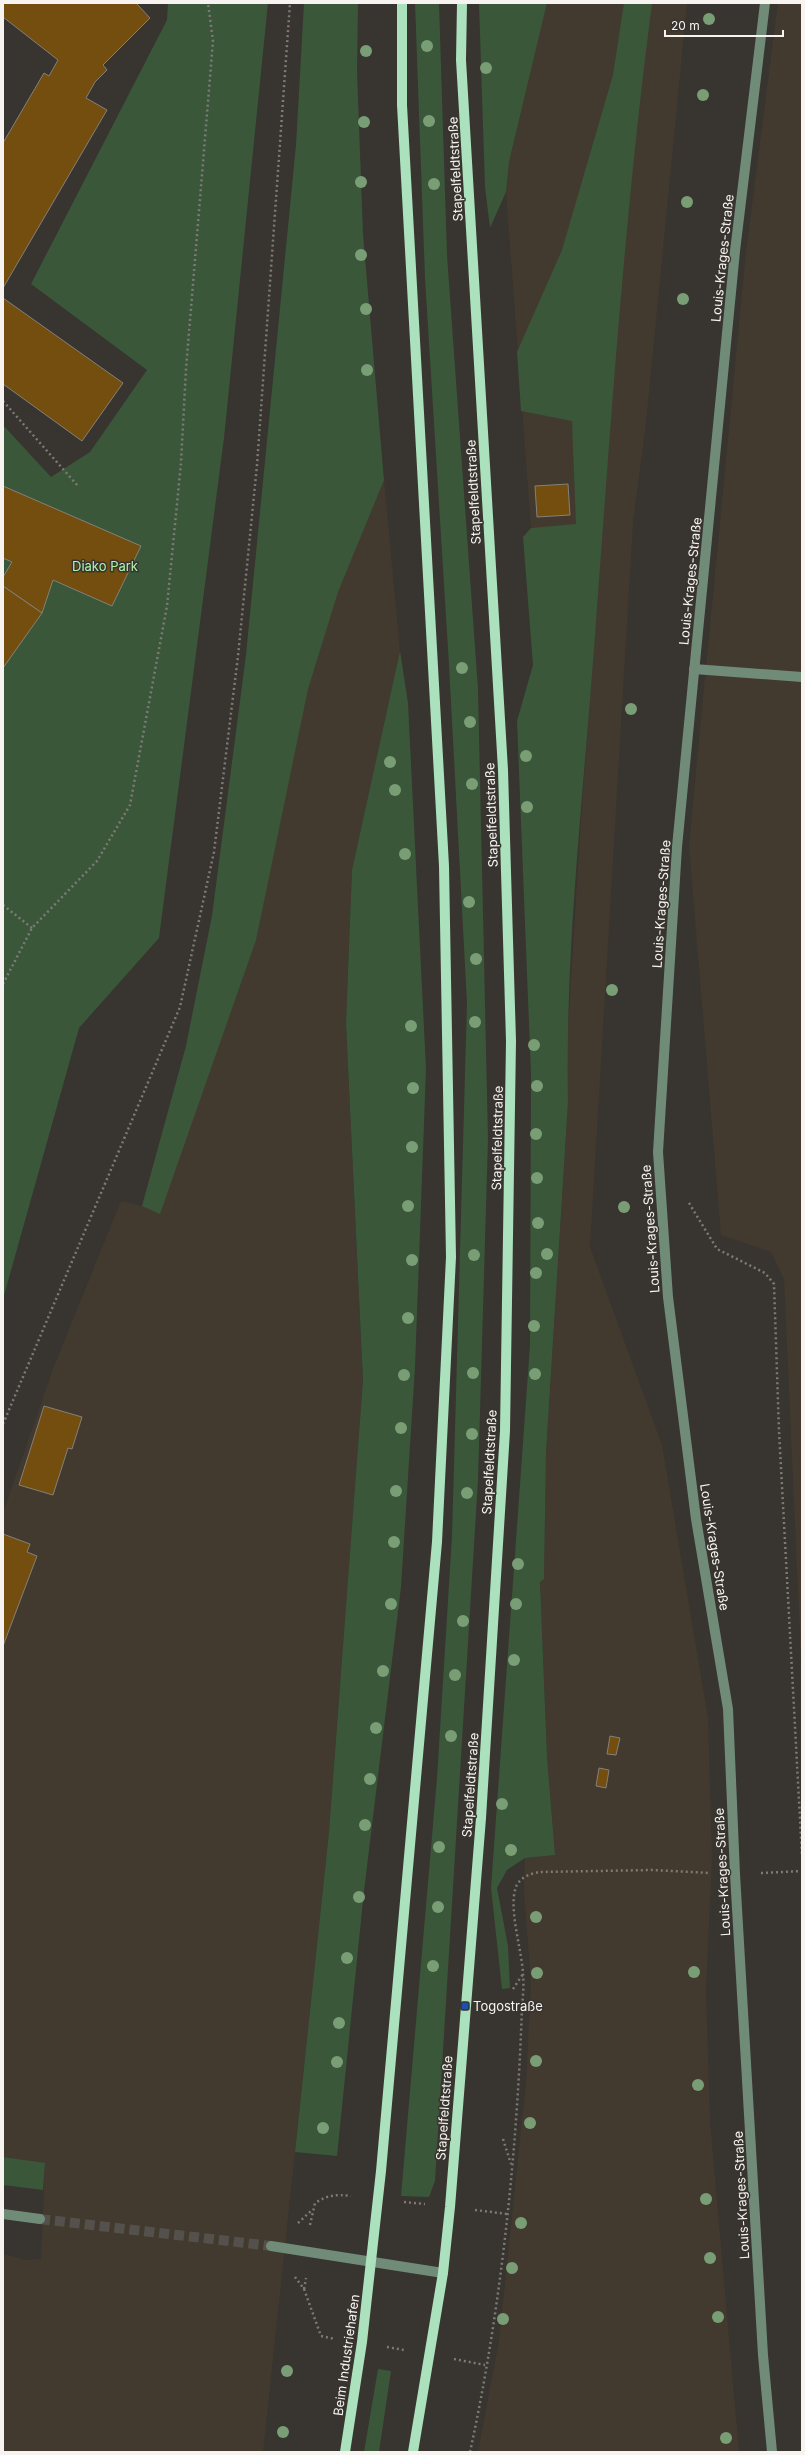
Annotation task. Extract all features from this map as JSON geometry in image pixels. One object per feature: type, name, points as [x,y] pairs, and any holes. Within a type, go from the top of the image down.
[{"type":"main road","points":[[371,2262],[437,1542],[451,1257],[444,866],[402,105],[402,3]]},
{"type":"main road","name":"Stapelfeldtstraße","points":[[443,2273],[450,2207],[481,1818],[505,1431],[511,1040],[503,770],[461,60],[462,3]]},
{"type":"main road","name":"Beim Industriehafen","points":[[346,2452],[371,2262]]},
{"type":"main road","points":[[413,2452],[443,2273]]},
{"type":"street","name":"Louis-Krages-Straße","points":[[765,3],[735,251],[677,847],[658,1152],[668,1297],[690,1472],[728,1709],[735,1874],[763,2355],[772,2452]]},
{"type":"street","points":[[694,669],[802,677]]},
{"type":"street","points":[[3,2214],[40,2219]]},
{"type":"street","points":[[271,2246],[443,2273]]},
{"type":"path","points":[[3,984],[32,928],[97,861],[130,805],[166,606],[182,463],[186,369],[213,40],[208,3]]},
{"type":"path","points":[[3,1424],[180,1007],[214,852],[238,656],[257,465],[290,3]]},
{"type":"path","points":[[3,401],[78,486]]},
{"type":"path","points":[[3,905],[32,928]]},
{"type":"path","points":[[687,1199],[717,1249],[765,1273],[774,1284],[779,1431],[802,1856]]},
{"type":"path","points":[[470,2452],[479,2412],[498,2285],[512,2167],[520,2075],[523,1974],[512,1905],[516,1886],[530,1873],[652,1870],[735,1874],[802,1871]]},
{"type":"path","points":[[513,1989],[523,1974]]},
{"type":"path","points":[[503,2139],[512,2167]]},
{"type":"path","points":[[312,2210],[315,2203],[327,2196],[336,2194],[506,2214]]},
{"type":"path","points":[[304,2289],[321,2336]]},
{"type":"shaded area","points":[[547,3],[687,3],[646,423],[633,522],[590,1247],[662,1445],[708,1718],[712,1858],[706,1990],[710,2121],[739,2452],[478,2452],[499,2341],[526,2083],[531,1982],[524,1892],[525,1858],[555,1855],[547,1757],[540,1581],[544,1578],[546,1452],[568,1102],[567,1046],[580,833],[603,524],[531,528],[506,192],[509,162]]},
{"type":"shaded area","points":[[778,3],[802,3],[802,1680],[784,1279],[771,1252],[721,1235],[689,845],[746,252]]},
{"type":"shaded area","points":[[384,480],[400,651],[352,870],[346,1023],[363,1380],[329,1832],[263,2452],[3,2452],[3,2254],[26,2260],[41,2259],[45,2164],[3,2157],[3,1513],[53,1369],[121,1201],[142,1206],[186,1046],[212,916],[246,655],[262,498]]},
{"type":"green space","name":"Diako Park","points":[[168,3],[268,3],[224,438],[159,938],[79,1028],[3,1299],[3,425],[51,477],[90,452],[147,370],[31,284],[167,20]]},
{"type":"green space","points":[[304,3],[358,3],[357,71],[363,234],[384,480],[338,592],[308,689],[256,940],[160,1214],[142,1206],[186,1046],[212,916],[246,655],[296,145]]},
{"type":"green space","points":[[415,3],[439,3],[447,255],[478,689],[488,1139],[478,1480],[435,2181],[429,2197],[401,2196],[437,1778],[452,1536],[467,1003],[449,665],[425,278]]},
{"type":"green space","points":[[479,3],[547,3],[509,162],[506,192],[490,228],[485,187]]},
{"type":"green space","points":[[624,3],[652,3],[633,164],[618,325],[576,875],[569,989],[568,1102],[546,1452],[544,1579],[540,1582],[547,1757],[555,1855],[525,1858],[507,1870],[497,1888],[508,1946],[510,1988],[502,1989],[491,1888],[530,1345],[531,1074],[517,721],[533,665],[523,537],[531,528],[576,524],[572,421],[521,411],[517,352],[562,250],[613,75]]},
{"type":"green space","points":[[400,651],[408,703],[426,1069],[415,1367],[401,1587],[364,1891],[337,2156],[295,2152],[329,1832],[363,1380],[346,1023],[352,870]]},
{"type":"green space","points":[[3,2157],[45,2163],[43,2190],[3,2185]]},
{"type":"green space","points":[[378,2369],[391,2371],[379,2452],[364,2452]]},
{"type":"building","points":[[3,3],[136,3],[150,18],[103,65],[107,70],[95,82],[86,98],[107,110],[3,288],[3,143],[44,73],[49,76],[58,60],[3,17]]},
{"type":"building","points":[[3,298],[123,383],[82,441],[3,384]]},
{"type":"building","points":[[568,484],[570,515],[537,517],[535,486]]},
{"type":"building","points":[[3,486],[141,546],[112,606],[53,580],[42,613],[3,586],[3,577],[12,562],[3,558]]},
{"type":"building","points":[[3,586],[42,613],[3,668]]},
{"type":"building","points":[[44,1406],[82,1417],[72,1449],[68,1448],[53,1495],[19,1485]]},
{"type":"building","points":[[3,1534],[30,1544],[27,1552],[37,1556],[3,1646]]},
{"type":"building","points":[[610,1736],[620,1738],[616,1755],[607,1754]]},
{"type":"building","points":[[599,1768],[609,1770],[606,1788],[596,1786]]},
{"type":"tunnel","points":[[40,2219],[271,2246]]},
{"type":"place","name":"Togostraße","points":[[465,2006]]}]
